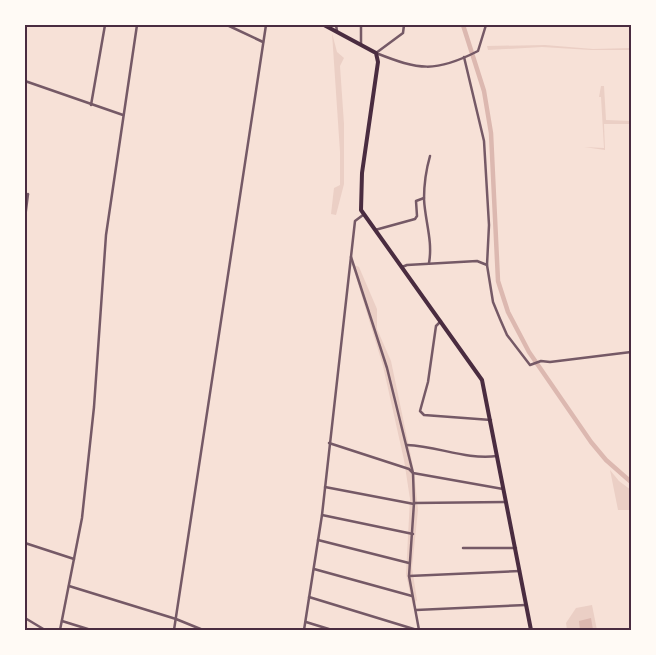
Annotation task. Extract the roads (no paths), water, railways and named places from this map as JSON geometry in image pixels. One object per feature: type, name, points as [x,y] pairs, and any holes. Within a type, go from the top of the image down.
[{"type":"main road","points":[[324,25],[376,53],[377,74],[360,186],[360,205],[364,216],[480,374],[505,489],[531,630]]},
{"type":"street","points":[[91,105],[105,25]]},
{"type":"street","points":[[60,630],[82,518],[94,407],[106,235],[137,25]]},
{"type":"street","points":[[227,25],[263,42]]},
{"type":"street","points":[[174,630],[266,25]]},
{"type":"street","points":[[336,25],[337,32]]},
{"type":"street","points":[[361,25],[361,44]]},
{"type":"street","points":[[376,53],[404,33],[404,25]]},
{"type":"street","points":[[376,53],[416,67],[434,67],[464,57],[479,48],[486,25]]},
{"type":"street","points":[[464,57],[484,141],[489,225],[487,265],[493,302],[504,327],[527,362],[536,364],[541,361],[550,362],[631,352]]},
{"type":"street","points":[[25,80],[123,115]]},
{"type":"street","points":[[429,264],[431,249],[424,198],[424,180],[430,156]]},
{"type":"street","points":[[25,218],[28,194]]},
{"type":"street","points":[[375,230],[416,219],[416,201],[424,198]]},
{"type":"street","points":[[304,630],[322,515],[354,221],[364,216]]},
{"type":"street","points":[[310,597],[418,630],[409,576],[414,503],[413,473],[387,368],[350,256]]},
{"type":"street","points":[[401,268],[407,265],[477,261],[487,265]]},
{"type":"street","points":[[441,321],[436,326],[428,382],[420,412],[424,415],[491,420]]},
{"type":"street","points":[[329,443],[409,469],[413,473],[505,489]]},
{"type":"street","points":[[406,445],[431,447],[469,457],[498,456]]},
{"type":"street","points":[[325,486],[414,503],[507,502]]},
{"type":"street","points":[[322,515],[412,534]]},
{"type":"street","points":[[318,540],[409,563]]},
{"type":"street","points":[[25,543],[74,559]]},
{"type":"street","points":[[463,548],[516,548]]},
{"type":"street","points":[[314,568],[412,596]]},
{"type":"street","points":[[409,576],[520,571]]},
{"type":"street","points":[[69,586],[176,619],[203,630]]},
{"type":"street","points":[[416,610],[526,605]]},
{"type":"street","points":[[25,618],[44,630]]},
{"type":"street","points":[[62,621],[91,630]]},
{"type":"street","points":[[306,622],[332,630]]},
{"type":"waterway","points":[[463,25],[484,91],[491,133],[498,281],[508,312],[529,352],[591,442],[606,460],[631,482]]}]
